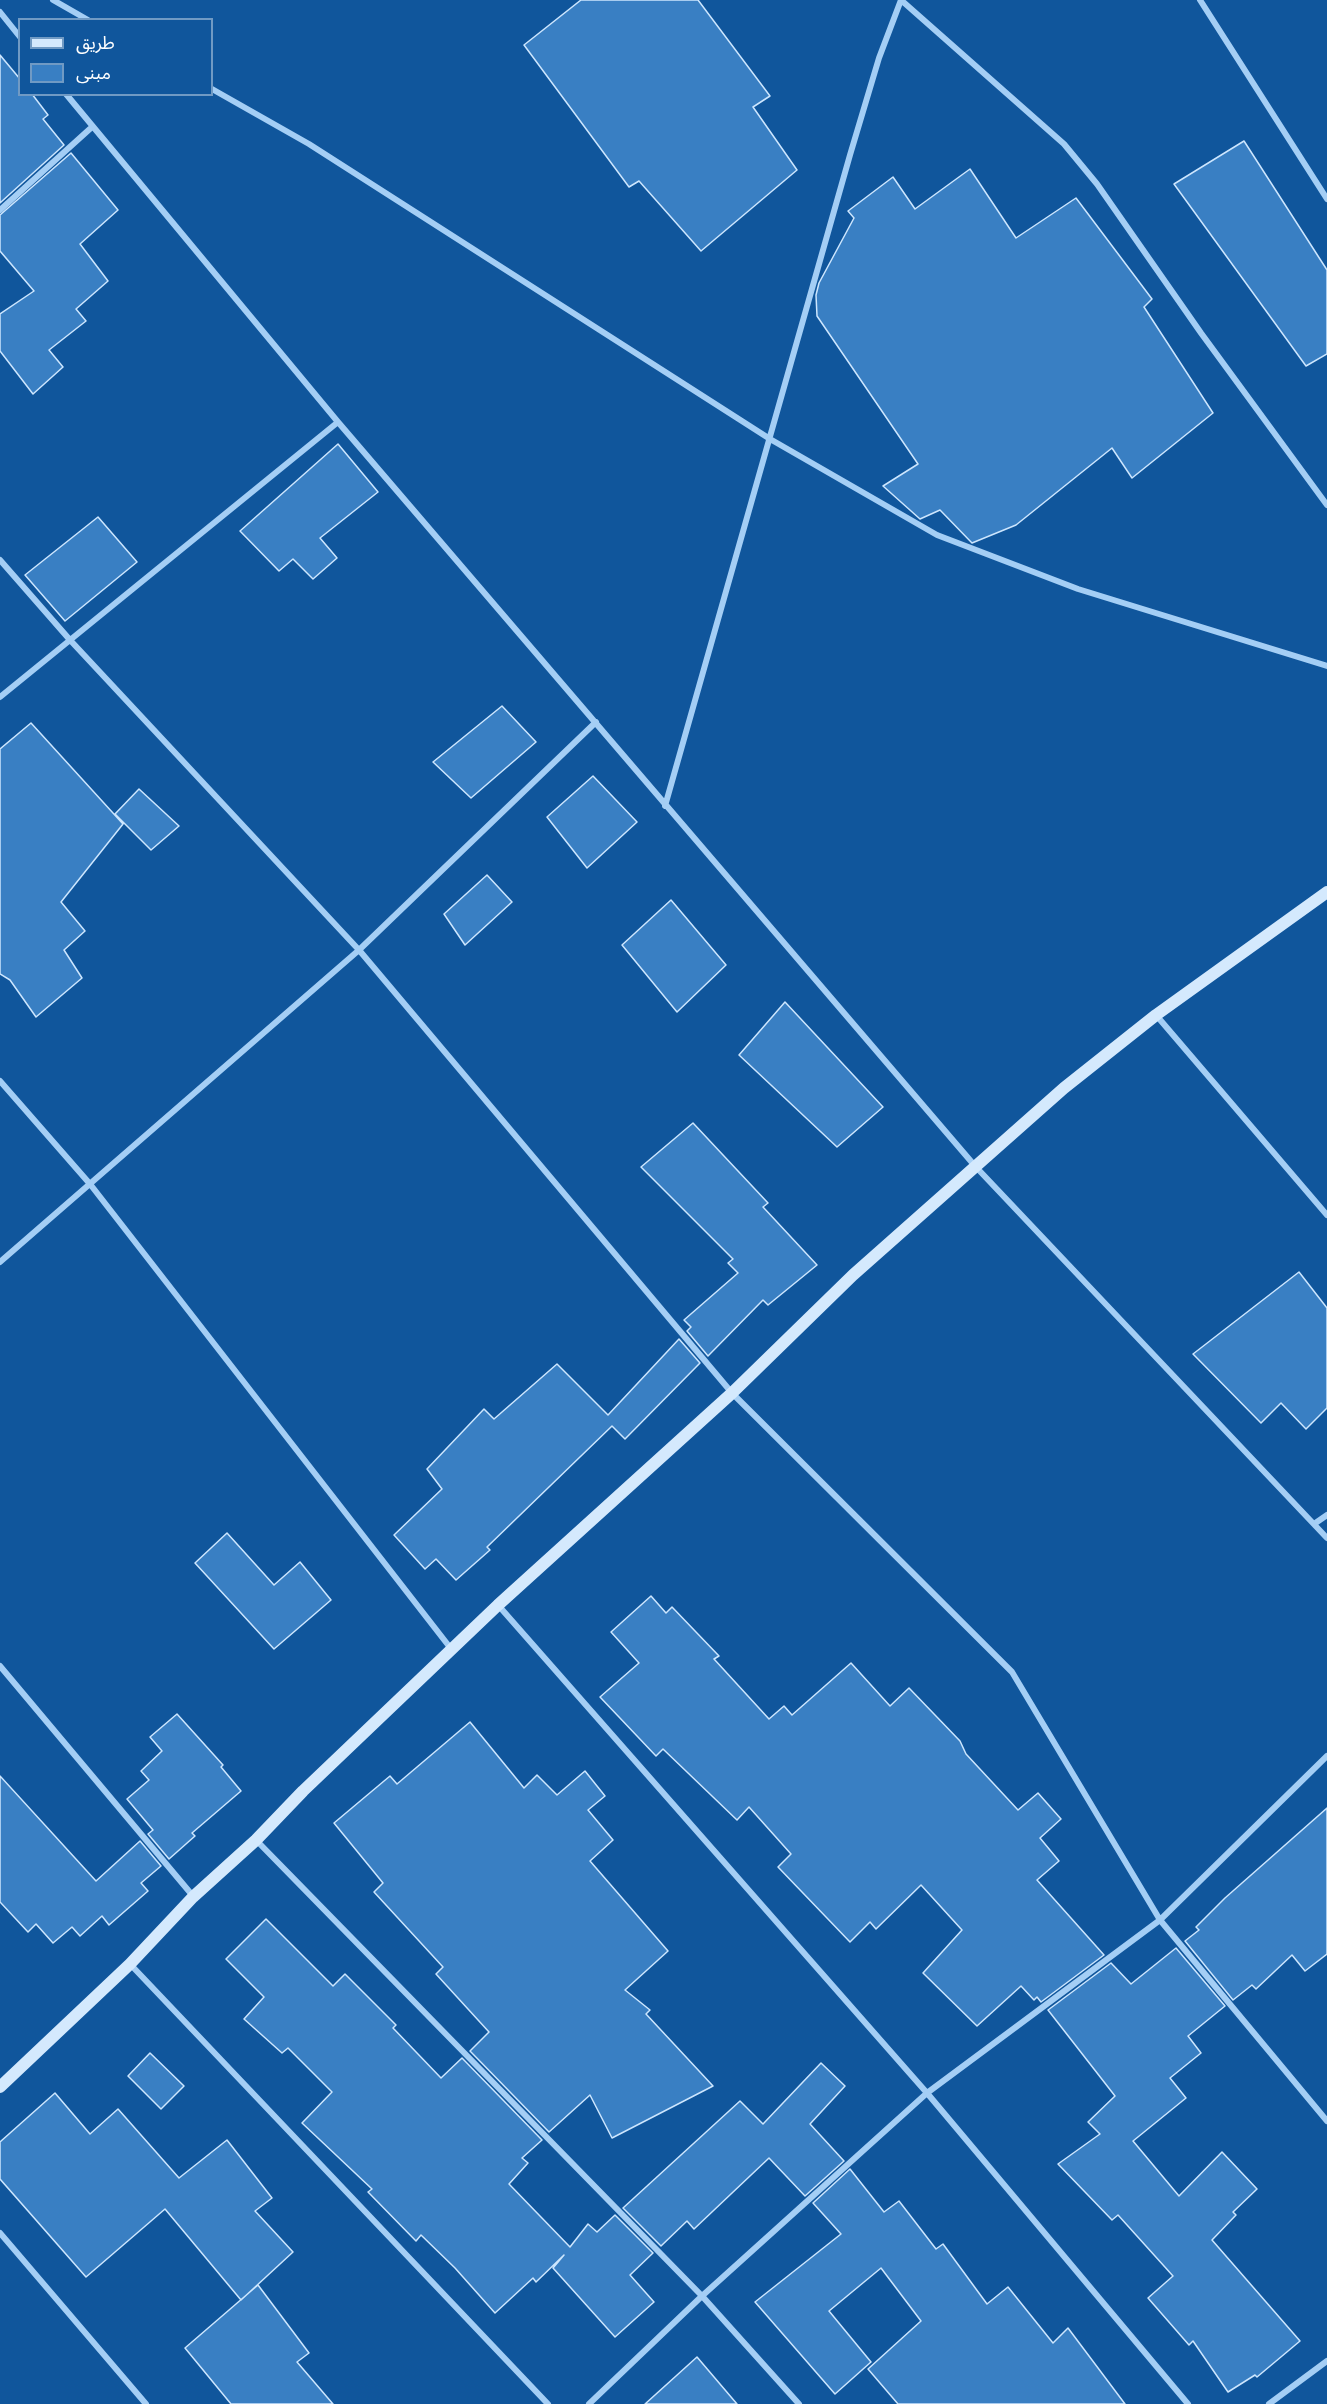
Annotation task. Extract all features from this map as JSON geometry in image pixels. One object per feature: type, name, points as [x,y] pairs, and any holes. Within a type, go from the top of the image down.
[{"type":"street","points":[[53,0],[84,18]]},
{"type":"street","points":[[665,806],[853,144],[879,58],[901,0],[1064,144],[1097,184],[1201,333],[1327,505]]},
{"type":"street","points":[[1200,0],[1327,199]]},
{"type":"street","points":[[0,12],[18,34]]},
{"type":"street","points":[[213,90],[309,144],[770,439],[937,535],[1078,589],[1327,666]]},
{"type":"street","points":[[68,96],[338,422],[975,1166],[1327,1538]]},
{"type":"street","points":[[0,210],[92,127]]},
{"type":"street","points":[[0,698],[338,422]]},
{"type":"street","points":[[0,560],[70,640],[358,950],[732,1393],[1012,1672],[1160,1920],[1327,2121]]},
{"type":"street","points":[[0,1262],[358,950],[596,722]]},
{"type":"street","points":[[0,2087],[130,1964],[194,1897],[256,1840],[303,1791],[498,1605],[732,1393],[853,1275],[1064,1088],[1156,1015],[1327,892]]},
{"type":"street","points":[[1156,1015],[1327,1215]]},
{"type":"street","points":[[0,1082],[90,1184],[453,1650]]},
{"type":"street","points":[[1314,1524],[1327,1515]]},
{"type":"street","points":[[498,1605],[927,2093],[1188,2404]]},
{"type":"street","points":[[0,1666],[194,1897]]},
{"type":"street","points":[[589,2404],[702,2296],[927,2093],[1160,1920],[1327,1756]]},
{"type":"street","points":[[256,1840],[702,2296],[799,2404]]},
{"type":"street","points":[[130,1964],[548,2404]]},
{"type":"street","points":[[0,2233],[146,2404]]},
{"type":"street","points":[[1269,2404],[1327,2361]]},
{"type":"building","points":[[581,0],[698,0],[770,96],[753,107],[797,170],[701,251],[639,181],[629,187],[524,45]]},
{"type":"building","points":[[0,55],[18,77],[18,96],[34,96],[48,115],[43,119],[64,145],[0,203]]},
{"type":"building","points":[[1244,141],[1327,270],[1327,354],[1306,366],[1174,184]]},
{"type":"building","points":[[71,153],[118,210],[80,244],[108,281],[76,309],[86,321],[49,350],[63,367],[33,394],[0,351],[0,314],[34,291],[0,251],[0,215]]},
{"type":"building","points":[[970,169],[1016,238],[1076,198],[1152,299],[1144,307],[1213,413],[1132,478],[1112,448],[1016,525],[972,543],[940,510],[920,519],[883,486],[918,464],[817,316],[816,295],[819,283],[854,218],[848,211],[893,177],[915,209]]},
{"type":"building","points":[[338,444],[378,492],[320,538],[337,558],[313,579],[293,559],[279,571],[240,531]]},
{"type":"building","points":[[98,517],[137,562],[65,621],[25,575]]},
{"type":"building","points":[[502,706],[536,742],[471,798],[433,762]]},
{"type":"building","points":[[31,723],[123,824],[61,902],[85,931],[64,950],[82,978],[36,1017],[10,980],[0,974],[0,749]]},
{"type":"building","points":[[593,776],[637,822],[587,868],[547,817]]},
{"type":"building","points":[[139,789],[179,826],[151,850],[115,814]]},
{"type":"building","points":[[487,875],[512,902],[465,945],[444,914]]},
{"type":"building","points":[[671,900],[726,965],[677,1012],[622,945]]},
{"type":"building","points":[[785,1002],[883,1107],[837,1147],[739,1055]]},
{"type":"building","points":[[693,1123],[768,1203],[763,1207],[817,1265],[768,1305],[763,1300],[708,1356],[687,1331],[691,1327],[684,1320],[738,1273],[728,1263],[733,1259],[641,1167]]},
{"type":"building","points":[[1299,1272],[1327,1308],[1327,1408],[1306,1429],[1281,1403],[1261,1423],[1193,1354]]},
{"type":"building","points":[[679,1339],[700,1363],[625,1439],[612,1426],[487,1547],[490,1550],[456,1580],[436,1559],[425,1569],[394,1535],[442,1489],[427,1469],[484,1409],[494,1419],[557,1364],[608,1415]]},
{"type":"building","points":[[227,1533],[274,1585],[300,1562],[331,1600],[274,1649],[195,1563]]},
{"type":"building","points":[[651,1596],[666,1613],[672,1607],[719,1656],[714,1659],[769,1719],[784,1706],[792,1715],[851,1663],[890,1706],[909,1688],[960,1741],[966,1754],[1018,1810],[1038,1793],[1061,1819],[1040,1838],[1059,1861],[1037,1880],[1104,1955],[1041,2002],[1037,1997],[1034,2000],[1021,1986],[977,2026],[923,1973],[962,1930],[921,1885],[876,1929],[870,1922],[850,1942],[778,1867],[791,1854],[749,1807],[737,1820],[663,1749],[656,1756],[600,1697],[639,1663],[611,1632]]},
{"type":"building","points":[[177,1714],[223,1765],[221,1767],[241,1791],[192,1833],[195,1836],[169,1859],[148,1834],[153,1830],[127,1799],[149,1780],[141,1771],[162,1751],[150,1737]]},
{"type":"building","points":[[470,1722],[524,1788],[537,1775],[557,1795],[585,1771],[605,1796],[588,1810],[613,1840],[590,1861],[668,1951],[625,1990],[650,2010],[646,2014],[713,2086],[612,2138],[590,2095],[549,2132],[470,2051],[489,2032],[436,1974],[443,1967],[374,1892],[383,1883],[334,1823],[390,1776],[397,1784]]},
{"type":"building","points":[[0,1776],[96,1881],[140,1841],[161,1866],[141,1883],[148,1891],[109,1925],[102,1916],[80,1936],[72,1927],[53,1943],[36,1924],[28,1932],[0,1902]]},
{"type":"building","points":[[1327,1808],[1327,1954],[1305,1971],[1292,1955],[1256,1989],[1252,1985],[1233,2000],[1185,1941],[1199,1930],[1196,1927],[1225,1898]]},
{"type":"building","points":[[266,1919],[333,1986],[345,1974],[396,2025],[393,2028],[441,2078],[462,2058],[542,2140],[522,2158],[528,2163],[509,2184],[570,2247],[588,2224],[597,2232],[615,2215],[653,2253],[630,2275],[654,2302],[615,2337],[553,2268],[564,2255],[536,2282],[533,2278],[495,2313],[455,2268],[421,2235],[416,2241],[368,2192],[372,2189],[302,2123],[332,2092],[288,2048],[282,2053],[244,2019],[264,1997],[226,1959]]},
{"type":"building","points":[[1176,1948],[1225,2006],[1188,2036],[1201,2053],[1170,2078],[1186,2098],[1133,2141],[1179,2196],[1222,2152],[1257,2189],[1233,2212],[1236,2215],[1212,2240],[1300,2341],[1257,2377],[1255,2375],[1228,2392],[1193,2341],[1189,2345],[1148,2298],[1173,2276],[1118,2215],[1112,2220],[1058,2164],[1100,2134],[1088,2122],[1115,2096],[1048,2010],[1111,1963],[1131,1984]]},
{"type":"building","points":[[150,2053],[184,2086],[161,2109],[128,2076]]},
{"type":"building","points":[[821,2063],[845,2086],[810,2124],[844,2161],[805,2196],[769,2158],[694,2229],[687,2221],[661,2246],[623,2208],[740,2101],[763,2124]]},
{"type":"building","points":[[55,2093],[90,2134],[118,2109],[179,2178],[227,2140],[272,2198],[255,2211],[293,2252],[241,2300],[165,2209],[86,2277],[0,2179],[0,2142]]},
{"type":"building","points":[[850,2169],[884,2212],[899,2201],[936,2249],[943,2244],[987,2304],[1008,2287],[1053,2343],[1068,2328],[1125,2404],[898,2404],[868,2369],[921,2321],[881,2268],[829,2311],[871,2362],[835,2394],[755,2302],[841,2234],[813,2203]]},
{"type":"building","points":[[258,2285],[309,2353],[297,2362],[333,2404],[231,2404],[185,2348]]},
{"type":"building","points":[[697,2357],[737,2404],[645,2404]]}]
